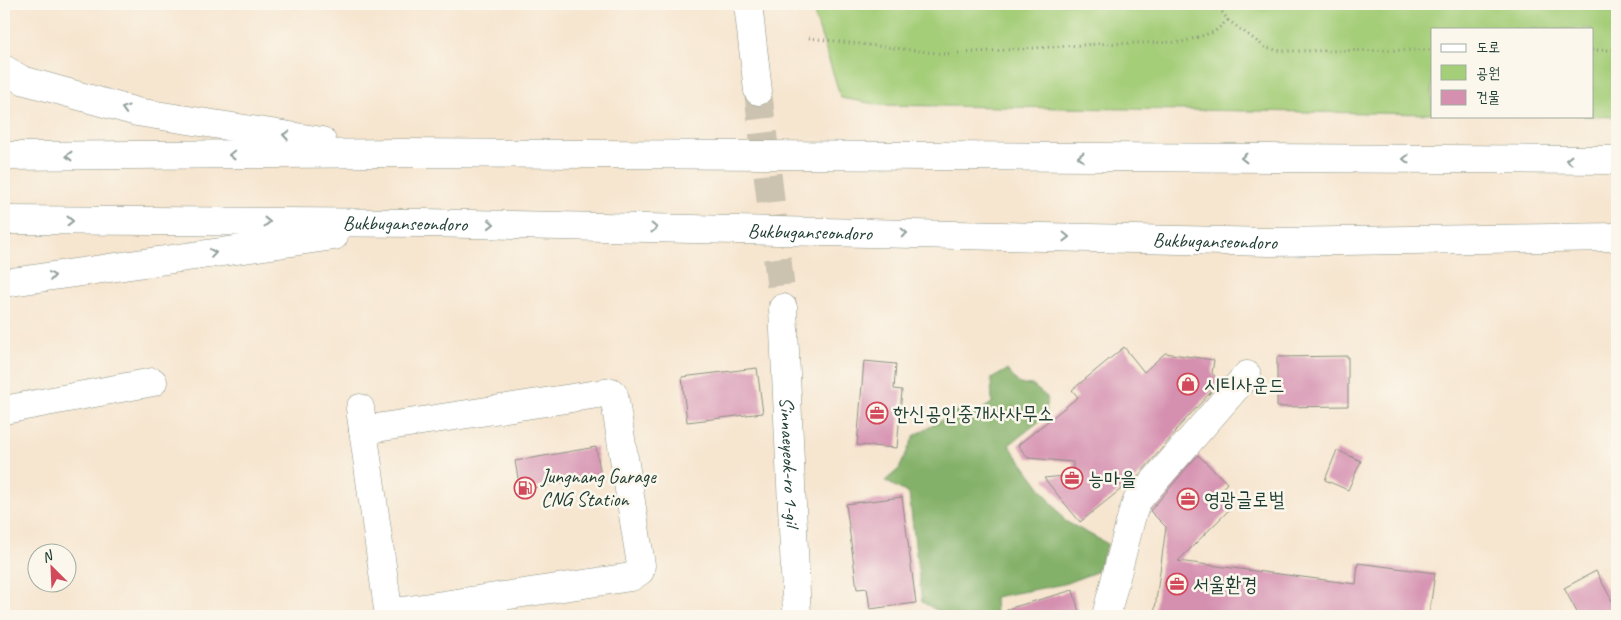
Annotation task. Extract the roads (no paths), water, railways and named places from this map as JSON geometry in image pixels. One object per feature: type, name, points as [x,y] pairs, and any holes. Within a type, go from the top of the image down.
[{"type":"main road","points":[[748,4],[758,91]]},
{"type":"main road","points":[[4,69],[22,80],[137,112],[403,153]]},
{"type":"main road","points":[[4,156],[403,153],[1617,160]]},
{"type":"main road","name":"Bukbuganseondoro","points":[[4,220],[425,223],[1271,242],[1617,237]]},
{"type":"main road","points":[[4,283],[425,223]]},
{"type":"main road","name":"Sinnaeyeok-ro 1-gil","points":[[783,308],[797,616]]},
{"type":"main road","points":[[1106,616],[1137,501],[1248,375]]},
{"type":"main road","points":[[4,410],[154,382]]},
{"type":"main road","points":[[611,392],[614,395],[641,565],[640,571],[631,577],[389,615],[362,419],[611,392]]},
{"type":"tunnel","points":[[758,91],[783,308]]},
{"type":"place","name":"시티사운드","points":[[1188,384]]},
{"type":"place","name":"한신공인중개사사무소","points":[[877,413]]},
{"type":"place","name":"능마을","points":[[1072,478]]},
{"type":"place","name":"Jungnang Garage CNG Station","points":[[525,488]]},
{"type":"place","name":"영광글로벌","points":[[1188,499]]},
{"type":"place","name":"서울환경","points":[[1177,584]]}]
